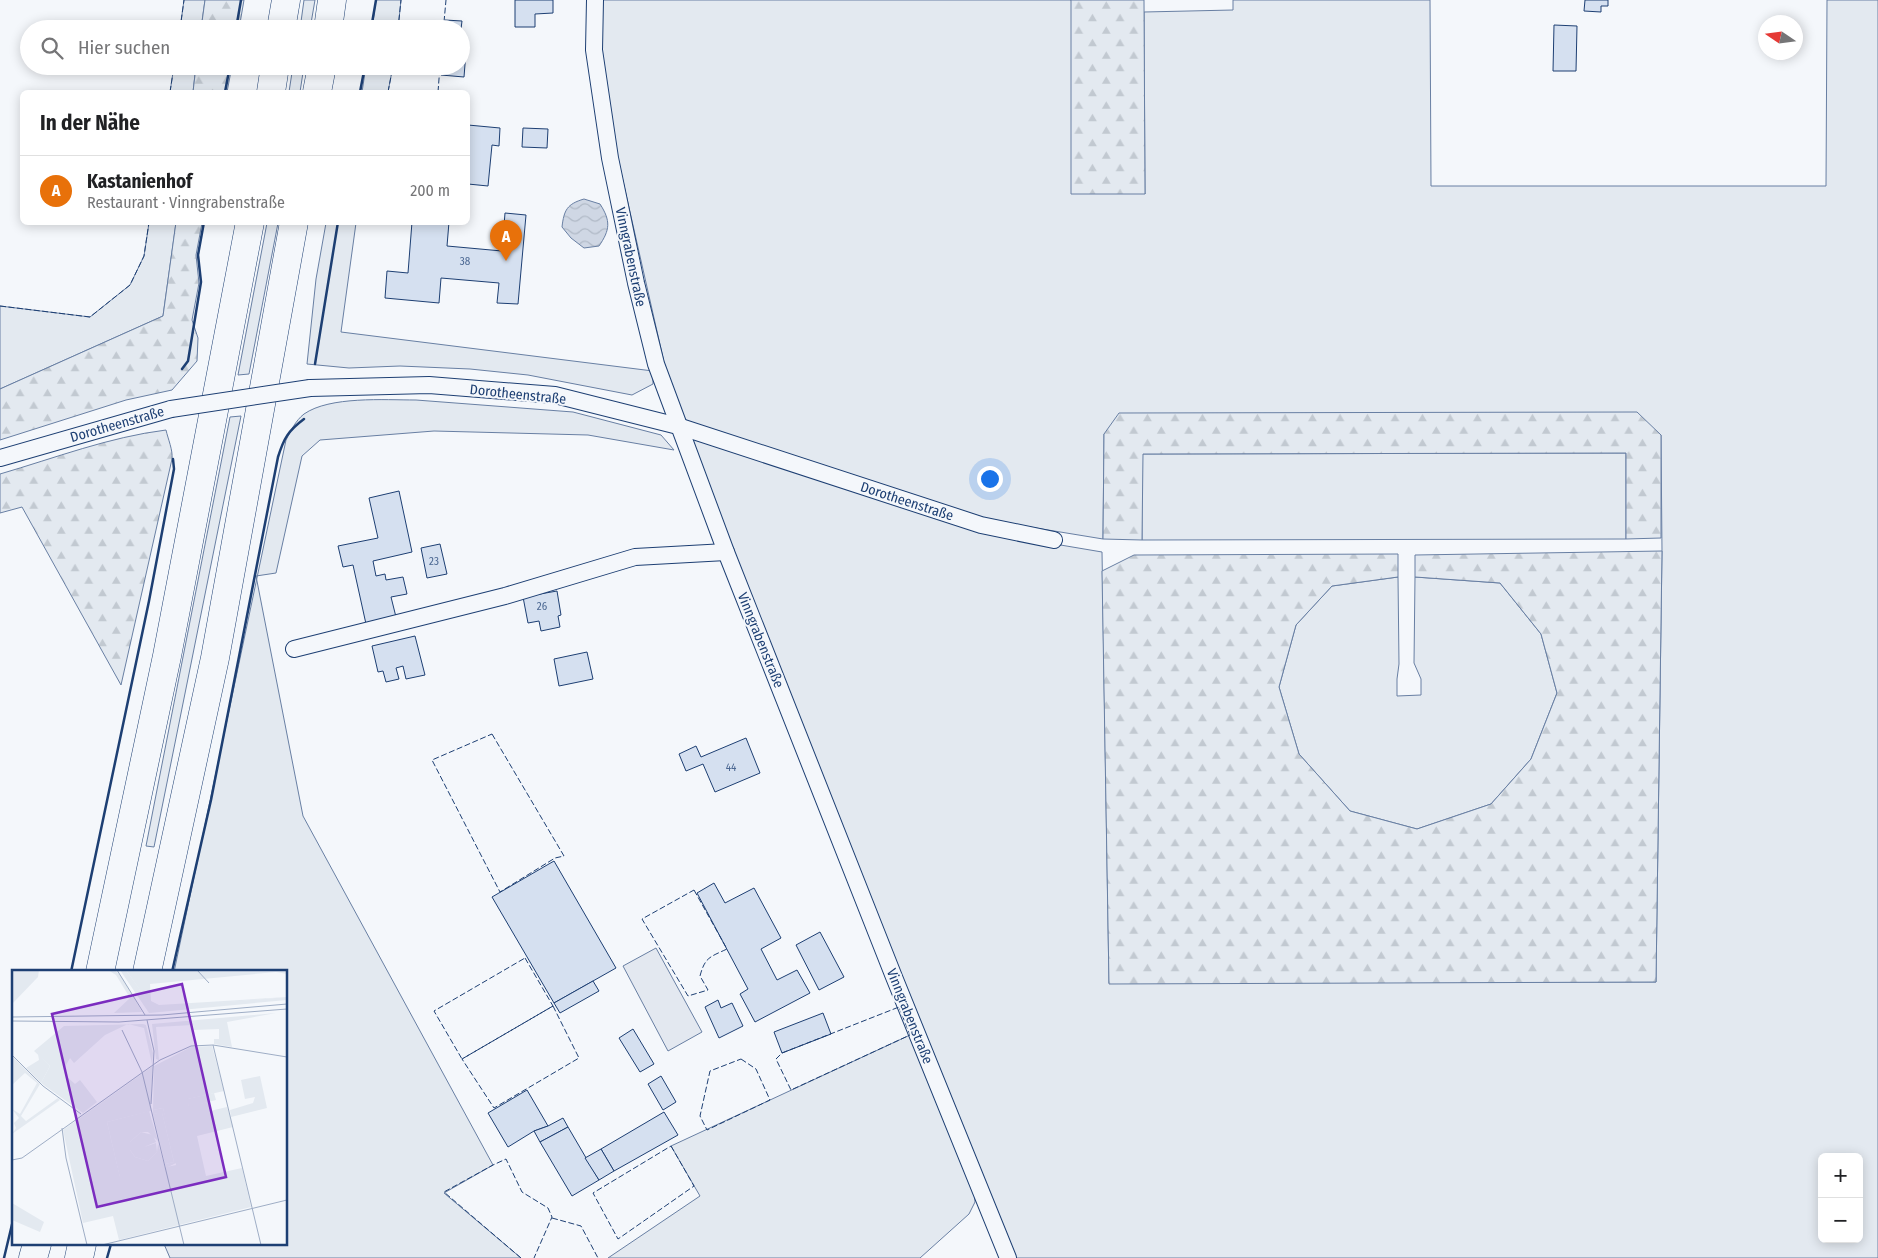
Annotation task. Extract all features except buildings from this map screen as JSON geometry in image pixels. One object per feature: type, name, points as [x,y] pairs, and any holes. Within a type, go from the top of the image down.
[{"type":"highway","points":[[283,20],[286,0]]},
{"type":"highway","points":[[329,20],[332,0]]},
{"type":"highway","points":[[271,90],[274,75]]},
{"type":"highway","points":[[317,90],[320,75]]},
{"type":"highway","points":[[100,970],[169,646],[249,225]]},
{"type":"highway","points":[[147,970],[215,658],[293,225]]},
{"type":"street","name":"Vinngrabenstraße","points":[[595,0],[594,50],[610,158],[636,283],[656,364],[726,552],[894,977],[1008,1258]]},
{"type":"street","name":"Dorotheenstraße","points":[[0,458],[171,409],[310,388],[429,385],[556,395],[618,410],[678,426],[981,525],[1054,540]]},
{"type":"street","points":[[294,649],[505,596],[635,557],[726,552]]},
{"type":"green space","points":[[184,0],[205,0],[202,20],[181,20]]},
{"type":"green space","points":[[205,0],[244,0],[241,20],[202,20]]},
{"type":"green space","points":[[304,0],[315,0],[312,20],[301,20]]},
{"type":"green space","points":[[376,0],[401,0],[399,20],[373,20]]},
{"type":"green space","points":[[601,0],[1071,0],[1145,194],[1144,12],[1233,10],[1233,0],[1430,0],[1431,186],[1826,186],[1827,0],[1878,0],[1878,1258],[1016,1258],[797,721],[694,451],[693,439],[1025,539],[1102,552],[1109,983],[1656,982],[1662,551],[1661,435],[1104,434],[1103,539],[981,519],[696,426],[685,420],[666,371],[611,128],[599,52]]},
{"type":"green space","points":[[1071,0],[1144,0],[1145,194],[1071,194]]},
{"type":"green space","points":[[173,75],[195,75],[193,90],[170,90]]},
{"type":"green space","points":[[195,75],[230,75],[227,90],[193,90]]},
{"type":"green space","points":[[292,75],[303,75],[300,90],[289,90]]},
{"type":"green space","points":[[365,75],[391,75],[388,90],[362,90]]},
{"type":"green space","points":[[149,225],[176,225],[163,316],[0,389],[0,306],[90,317],[130,285],[144,256]]},
{"type":"green space","points":[[176,225],[202,225],[196,255],[199,283],[192,320],[198,338],[197,361],[172,390],[126,400],[0,440],[0,389],[163,316]]},
{"type":"green space","points":[[267,225],[278,225],[249,374],[238,375]]},
{"type":"green space","points":[[326,225],[356,225],[341,332],[653,371],[653,384],[632,395],[528,375],[470,369],[400,366],[349,368],[307,364],[316,279]]},
{"type":"green space","points":[[358,400],[416,400],[573,412],[661,435],[674,450],[588,435],[434,431],[320,440],[302,456],[276,573],[257,576],[286,440],[304,414],[328,404]]},
{"type":"green space","points":[[1637,412],[1661,435],[1661,538],[1626,539],[1626,453],[1143,454],[1142,540],[1103,539],[1104,434],[1119,413]]},
{"type":"green space","points":[[241,416],[154,847],[146,846],[230,417]]},
{"type":"green space","points":[[166,430],[172,459],[121,685],[22,507],[0,513],[0,474],[103,443]]},
{"type":"green space","points":[[1626,453],[1626,539],[1142,540],[1142,454]]},
{"type":"green space","points":[[1662,551],[1656,982],[1109,984],[1102,571],[1134,555],[1398,554],[1398,577],[1332,586],[1296,625],[1279,687],[1299,754],[1350,811],[1417,829],[1491,804],[1531,759],[1557,693],[1541,634],[1500,583],[1415,577],[1415,555]]},
{"type":"green space","points":[[1398,577],[1399,664],[1397,696],[1421,695],[1421,679],[1414,663],[1415,577],[1500,583],[1541,634],[1557,693],[1531,759],[1491,804],[1417,829],[1350,811],[1299,754],[1279,687],[1296,625],[1332,586]]},
{"type":"green space","points":[[257,579],[303,816],[493,1165],[444,1193],[521,1258],[170,1258],[165,1246],[288,1246],[288,970],[174,970]]},
{"type":"green space","points":[[910,1035],[974,1189],[975,1202],[969,1214],[920,1258],[608,1258],[700,1196],[671,1146]]},
{"type":"shaded area","points":[[656,948],[702,1032],[668,1051],[623,966]]},
{"type":"water","points":[[584,199],[600,204],[606,215],[607,230],[599,246],[584,248],[571,238],[562,227],[567,208]]},
{"type":"fence","points":[[181,20],[184,0]]},
{"type":"fence","points":[[399,20],[401,0]]},
{"type":"fence","points":[[444,20],[446,0]]},
{"type":"fence","points":[[170,90],[173,75]]},
{"type":"fence","points":[[388,90],[391,75]]},
{"type":"fence","points":[[438,90],[439,75]]},
{"type":"fence","points":[[0,306],[90,317],[130,285],[144,256],[149,225]]},
{"type":"fence","points":[[492,734],[564,856],[555,858],[500,892],[432,760],[492,734]]},
{"type":"fence","points":[[694,890],[727,949],[709,958],[704,965],[700,976],[708,990],[688,996],[642,919],[694,890]]},
{"type":"fence","points":[[525,958],[553,1006],[462,1059],[434,1011],[525,958]]},
{"type":"fence","points":[[553,1006],[579,1058],[494,1108],[462,1059],[553,1006]]},
{"type":"fence","points":[[899,1007],[910,1035],[791,1090],[776,1059],[782,1053],[899,1007]]},
{"type":"fence","points":[[741,1059],[756,1069],[770,1100],[707,1130],[700,1116],[710,1071],[741,1059]]},
{"type":"fence","points":[[671,1146],[694,1186],[618,1239],[593,1193],[671,1146]]},
{"type":"fence","points":[[521,1258],[444,1192],[506,1159],[522,1192],[548,1208],[552,1217],[534,1258]]},
{"type":"fence","points":[[552,1218],[581,1226],[598,1258]]},
{"type":"wall","points":[[238,20],[241,0]]},
{"type":"wall","points":[[373,20],[376,0]]},
{"type":"wall","points":[[225,90],[228,75]]},
{"type":"wall","points":[[360,90],[363,75]]},
{"type":"wall","points":[[182,369],[188,361],[201,282],[198,255],[203,225]]},
{"type":"wall","points":[[315,364],[338,225]]},
{"type":"wall","points":[[172,970],[211,800],[278,457],[287,435],[304,419]]},
{"type":"wall","points":[[71,970],[149,601],[174,469],[173,459]]},
{"type":"wall","points":[[4,1258],[12,1224]]},
{"type":"wall","points":[[107,1258],[110,1246]]},
{"type":"place","name":"Kastanienhof","points":[[506,261]]}]
